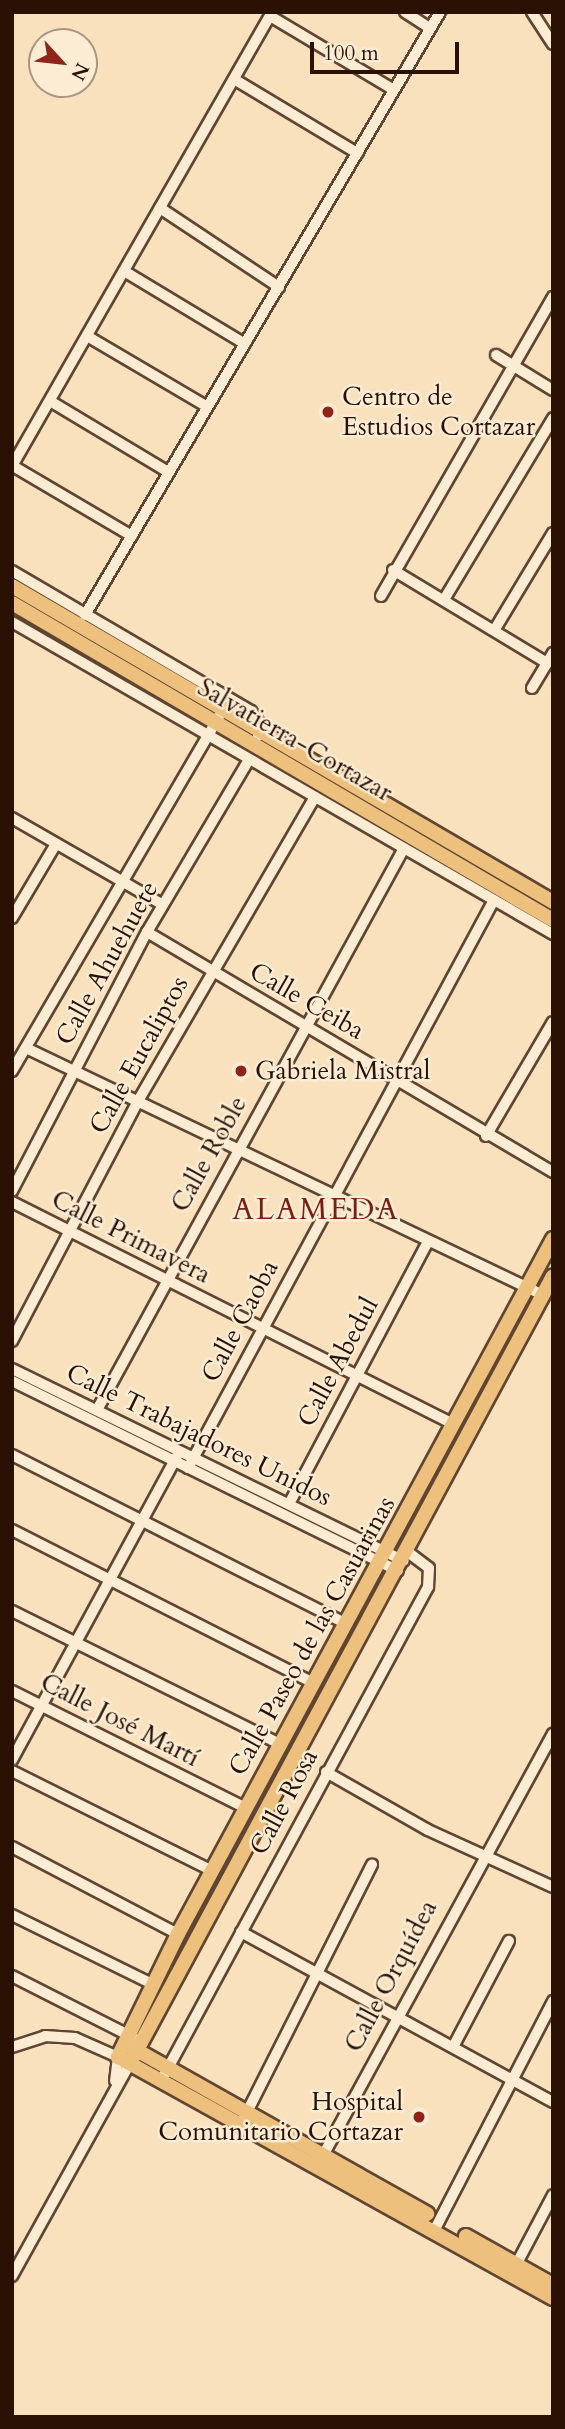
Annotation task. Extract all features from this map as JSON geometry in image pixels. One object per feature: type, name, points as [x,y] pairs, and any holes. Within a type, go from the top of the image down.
[{"type":"main road","name":"Salvatierra-Cortazar","points":[[12,586],[95,628],[223,710],[242,730]]},
{"type":"main road","name":"Salvatierra-Cortazar","points":[[12,603],[217,724],[242,730],[553,902]]},
{"type":"main road","name":"Salvatierra-Cortazar","points":[[256,738],[553,920]]},
{"type":"main road","name":"Calle Paseo de las Casuarinas","points":[[129,2048],[152,1984],[178,1934],[553,1240]]},
{"type":"main road","name":"Calle Paseo de las Casuarinas","points":[[129,2048],[410,1560],[549,1285]]},
{"type":"main road","points":[[129,2048],[164,2076],[553,2285]]},
{"type":"main road","points":[[438,2225],[553,2298]]},
{"type":"street","points":[[405,12],[430,28]]},
{"type":"street","points":[[85,615],[440,12]]},
{"type":"street","points":[[532,12],[553,44]]},
{"type":"street","points":[[132,536],[12,466],[271,14],[394,90]]},
{"type":"street","points":[[234,79],[357,153]]},
{"type":"street","points":[[160,208],[279,287]]},
{"type":"street","points":[[124,271],[245,344]]},
{"type":"street","points":[[381,596],[393,570],[553,297]]},
{"type":"street","points":[[87,337],[206,406]]},
{"type":"street","points":[[496,355],[553,390]]},
{"type":"street","points":[[50,401],[168,472]]},
{"type":"street","points":[[445,598],[553,418]]},
{"type":"street","points":[[495,629],[553,533]]},
{"type":"street","points":[[393,570],[550,658],[532,688]]},
{"type":"street","points":[[12,571],[85,615],[95,628],[251,711],[256,738]]},
{"type":"street","points":[[12,622],[209,739],[553,934]]},
{"type":"street","points":[[12,1071],[125,884],[223,710]]},
{"type":"street","points":[[231,751],[242,730]]},
{"type":"street","name":"Calle Ahuehuete","points":[[12,1191],[148,932],[248,761]]},
{"type":"street","name":"Calle Eucaliptos","points":[[12,1341],[138,1101],[315,797]]},
{"type":"street","points":[[12,818],[163,905]]},
{"type":"street","points":[[12,918],[56,844]]},
{"type":"street","name":"Calle Roble","points":[[97,1410],[165,1280],[404,848]]},
{"type":"street","name":"Calle Caoba","points":[[188,1468],[332,1194],[398,1081],[494,900]]},
{"type":"street","name":"Calle Ceiba","points":[[148,932],[486,1136],[553,1172]]},
{"type":"street","points":[[486,1136],[553,1022]]},
{"type":"street","points":[[26,1048],[73,1073],[239,1148],[428,1241],[529,1282],[549,1285]]},
{"type":"street","name":"Calle Primavera","points":[[12,1202],[454,1424]]},
{"type":"street","name":"Calle Abedul","points":[[289,1504],[428,1241]]},
{"type":"street","name":"Calle Trabajadores Unidos","points":[[12,1369],[289,1504],[383,1556]]},
{"type":"street","name":"Calle Trabajadores Unidos","points":[[12,1381],[174,1462],[383,1556],[410,1560]]},
{"type":"street","points":[[12,1760],[145,1521],[180,1450]]},
{"type":"street","points":[[12,1455],[347,1624]]},
{"type":"street","points":[[12,1530],[313,1683]]},
{"type":"street","name":"Calle Rosa","points":[[164,2076],[428,1587],[430,1574],[410,1560]]},
{"type":"street","points":[[12,1611],[280,1744]]},
{"type":"street","name":"Calle José Martí","points":[[12,1691],[246,1808]]},
{"type":"street","name":"Calle Orquídea","points":[[320,2160],[553,1733]]},
{"type":"street","points":[[12,1771],[213,1871]]},
{"type":"street","points":[[326,1772],[483,1857],[553,1887]]},
{"type":"street","points":[[12,1847],[178,1934]]},
{"type":"street","points":[[244,2119],[372,1865]]},
{"type":"street","points":[[12,1915],[152,1984]]},
{"type":"street","points":[[241,1932],[317,1976],[397,2015],[553,2102]]},
{"type":"street","points":[[453,2047],[509,1941]]},
{"type":"street","points":[[15,1980],[129,2048]]},
{"type":"street","points":[[438,2225],[553,2001]]},
{"type":"street","points":[[12,2047],[64,2035],[129,2048]]},
{"type":"street","points":[[12,2276],[116,2081],[129,2048]]},
{"type":"street","points":[[516,2265],[553,2195]]},
{"type":"place","name":"Centro de Estudios Cortazar","points":[[328,412]]},
{"type":"place","name":"Gabriela Mistral","points":[[241,1071]]},
{"type":"place","name":"Hospital Comunitario Cortazar","points":[[419,2117]]},
{"type":"district","name":"ALAMEDA","points":[[316,1210]]}]
